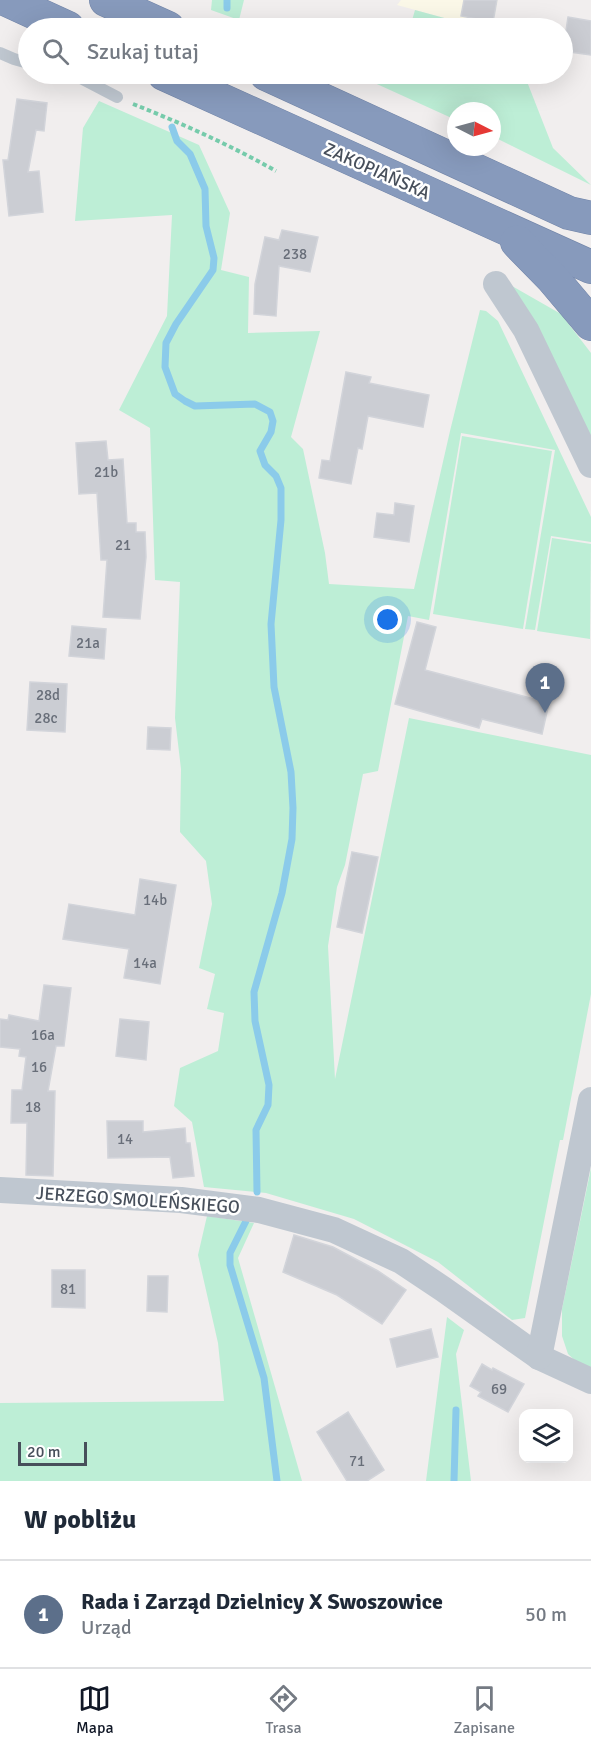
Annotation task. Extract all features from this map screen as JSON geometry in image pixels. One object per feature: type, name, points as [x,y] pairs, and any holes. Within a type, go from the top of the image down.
[{"type":"highway","points":[[7,0],[46,18]]},
{"type":"highway","points":[[106,0],[146,18]]},
{"type":"highway","name":"ZAKOPIAŃSKA","points":[[186,84],[591,267]]},
{"type":"highway","points":[[288,84],[580,216]]},
{"type":"highway","points":[[506,229],[591,324]]},
{"type":"street","points":[[496,284],[526,330],[591,465]]},
{"type":"street","points":[[539,1357],[591,1100]]},
{"type":"street","name":"JERZEGO SMOLEŃSKIEGO","points":[[0,1190],[181,1200],[259,1210],[334,1230],[401,1261],[539,1357],[591,1382]]},
{"type":"lane","points":[[0,53],[18,60]]},
{"type":"lane","points":[[91,84],[117,98]]},
{"type":"path","points":[[117,98],[168,118],[276,171]]},
{"type":"shaded area","points":[[401,0],[498,0],[494,18],[444,18],[397,5]]},
{"type":"green space","points":[[212,0],[244,0],[240,18],[211,10]]},
{"type":"green space","points":[[415,10],[444,18],[413,18]]},
{"type":"green space","points":[[377,84],[528,84],[553,148],[591,185],[501,140],[501,102],[447,102],[447,116]]},
{"type":"green space","points":[[99,101],[199,145],[230,213],[221,270],[249,277],[248,333],[320,331],[291,437],[303,449],[325,553],[329,584],[414,589],[480,310],[486,311],[498,321],[591,517],[591,542],[551,536],[535,630],[525,629],[555,450],[461,433],[429,620],[408,616],[378,771],[363,774],[345,865],[337,887],[328,946],[335,1079],[409,718],[591,755],[591,994],[525,1318],[512,1320],[438,1262],[354,1219],[266,1193],[204,1187],[192,1122],[174,1106],[180,1068],[218,1051],[224,1013],[207,1009],[215,974],[199,968],[212,904],[206,861],[180,832],[181,769],[175,718],[180,582],[155,580],[150,428],[119,410],[167,316],[172,215],[75,221],[83,128]]},
{"type":"green space","points":[[512,286],[561,314],[591,353],[591,443]]},
{"type":"green space","points":[[462,436],[552,451],[523,629],[433,614]]},
{"type":"green space","points":[[552,538],[591,544],[590,639],[537,631]]},
{"type":"green space","points":[[591,1168],[591,1369],[580,1365],[568,1354],[562,1336],[562,1309]]},
{"type":"green space","points":[[207,1216],[254,1223],[238,1258],[302,1481],[0,1481],[0,1403],[224,1401],[218,1343],[198,1255]]},
{"type":"green space","points":[[447,1317],[464,1330],[456,1354],[471,1481],[426,1481]]},
{"type":"building","points":[[464,0],[497,0],[494,18],[461,16]]},
{"type":"building","points":[[568,17],[591,21],[591,55],[573,52],[573,18]]},
{"type":"building","points":[[17,99],[47,103],[44,131],[36,130],[28,172],[39,171],[43,212],[9,216],[3,160],[8,160]]},
{"type":"building","points":[[282,230],[318,237],[310,272],[279,266],[276,316],[254,314],[255,284],[265,237],[279,240]]},
{"type":"building","points":[[346,372],[371,377],[369,383],[429,395],[423,427],[368,416],[362,449],[358,448],[351,484],[319,478],[322,460],[330,461]]},
{"type":"building","points":[[106,441],[108,460],[123,459],[127,523],[136,523],[136,532],[145,532],[146,557],[140,619],[103,617],[107,560],[101,560],[97,493],[79,494],[76,443]]},
{"type":"building","points":[[395,503],[414,506],[409,542],[374,537],[377,513],[394,515]]},
{"type":"building","points":[[417,622],[436,627],[425,670],[549,703],[542,734],[482,719],[479,728],[395,704]]},
{"type":"building","points":[[72,626],[106,629],[104,659],[69,656]]},
{"type":"building","points":[[30,682],[67,684],[65,732],[27,730]]},
{"type":"building","points":[[148,727],[171,728],[170,750],[147,749]]},
{"type":"building","points":[[352,852],[378,857],[362,933],[337,927]]},
{"type":"building","points":[[140,879],[176,885],[160,984],[124,978],[129,949],[63,939],[69,904],[135,915]]},
{"type":"building","points":[[44,985],[71,988],[64,1046],[56,1046],[48,1091],[55,1091],[53,1176],[26,1175],[27,1123],[11,1123],[12,1090],[22,1090],[26,1057],[19,1056],[20,1049],[0,1047],[0,1019],[8,1020],[9,1015],[39,1021]]},
{"type":"building","points":[[120,1019],[149,1022],[146,1060],[116,1056]]},
{"type":"building","points":[[107,1121],[143,1121],[143,1132],[185,1128],[186,1143],[190,1143],[194,1176],[173,1178],[170,1157],[108,1158]]},
{"type":"building","points":[[294,1235],[333,1247],[378,1271],[406,1290],[382,1324],[337,1295],[283,1272]]},
{"type":"building","points":[[52,1270],[85,1270],[85,1308],[52,1307]]},
{"type":"building","points":[[148,1276],[168,1276],[167,1312],[147,1311]]},
{"type":"building","points":[[431,1329],[438,1357],[397,1367],[390,1339]]},
{"type":"building","points":[[482,1364],[524,1384],[508,1412],[478,1396],[481,1392],[470,1386]]},
{"type":"building","points":[[348,1412],[384,1470],[367,1481],[347,1481],[317,1432]]},
{"type":"waterway","points":[[227,0],[227,8]]},
{"type":"waterway","points":[[172,127],[177,141],[190,154],[205,189],[206,226],[214,258],[213,270],[176,324],[166,343],[165,367],[175,394],[195,406],[255,404],[270,412],[273,421],[271,432],[260,451],[265,465],[276,476],[281,488],[281,520],[271,624],[274,687],[291,772],[292,839],[282,893],[254,992],[255,1021],[269,1085],[268,1105],[256,1130],[257,1192]]},
{"type":"waterway","points":[[247,1219],[230,1253],[230,1265],[264,1378],[277,1481]]},
{"type":"waterway","points":[[454,1481],[456,1410]]},
{"type":"place","name":"Rada i Zarząd Dzielnicy X Swoszowice","points":[[545,713]]}]
